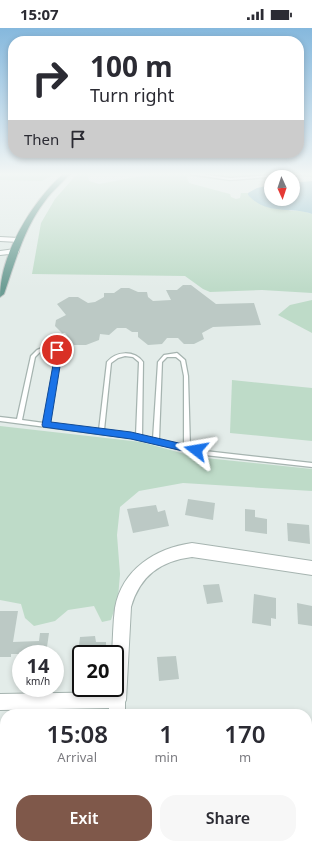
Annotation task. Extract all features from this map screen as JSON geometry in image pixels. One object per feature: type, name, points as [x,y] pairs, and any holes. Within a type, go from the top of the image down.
[{"type":"main road","points":[[0,294],[19,240],[33,212]]},
{"type":"street","points":[[0,239],[19,240]]},
{"type":"street","points":[[0,253],[15,251]]},
{"type":"street","points":[[0,702],[117,707],[123,607],[125,598],[133,581],[152,562],[175,552],[192,550],[312,568]]},
{"type":"lane","points":[[19,420],[33,356],[37,351],[44,348],[51,348],[57,350],[58,354],[46,425]]},
{"type":"lane","points":[[101,432],[109,362],[118,356],[131,354],[141,362],[139,438]]},
{"type":"lane","points":[[156,441],[160,362],[166,356],[177,355],[183,360],[186,376],[187,448]]},
{"type":"lane","points":[[0,419],[19,420],[139,438],[205,453],[312,465]]},
{"type":"green space","points":[[47,212],[306,212],[312,214],[312,293],[262,290],[210,292],[203,289],[185,276],[32,274],[41,223]]},
{"type":"green space","points":[[312,300],[312,333],[278,315],[290,305]]},
{"type":"green space","points":[[232,380],[312,388],[312,441],[230,433]]},
{"type":"green space","points":[[0,426],[141,442],[196,457],[312,469],[312,491],[183,483],[139,491],[120,507],[117,535],[120,574],[118,598],[111,620],[102,622],[94,606],[68,610],[55,621],[34,626],[25,618],[21,604],[0,600]]},
{"type":"building","points":[[183,285],[191,285],[216,304],[254,303],[261,325],[213,327],[202,333],[204,339],[194,344],[184,344],[178,338],[167,338],[162,344],[148,345],[138,337],[138,332],[132,332],[126,328],[117,328],[109,335],[100,334],[99,340],[86,345],[74,345],[65,333],[62,333],[55,326],[56,320],[66,315],[57,304],[69,297],[78,297],[88,303],[95,302],[104,297],[104,293],[114,293],[121,288],[129,288],[138,292],[147,292],[148,297],[153,301],[171,300],[166,290],[177,290]]},
{"type":"building","points":[[188,499],[215,503],[213,520],[185,515]]},
{"type":"building","points":[[156,505],[158,512],[165,510],[169,526],[133,533],[127,509]]},
{"type":"building","points":[[245,509],[255,510],[255,517],[267,519],[267,534],[245,531]]},
{"type":"building","points":[[287,523],[309,525],[310,544],[288,541]]},
{"type":"building","points":[[219,584],[223,602],[207,604],[203,585]]},
{"type":"building","points":[[254,594],[276,598],[276,619],[271,618],[271,626],[252,623]]},
{"type":"building","points":[[297,603],[312,606],[312,626],[298,624]]},
{"type":"building","points":[[0,611],[18,611],[13,642],[39,641],[40,633],[49,633],[47,645],[12,645],[11,657],[0,657]]},
{"type":"building","points":[[95,636],[96,642],[106,642],[106,645],[79,645],[80,637]]},
{"type":"building","points":[[176,656],[179,679],[159,681],[157,657]]},
{"type":"route","points":[[57,350],[58,361],[46,425],[131,436],[196,450]]}]
